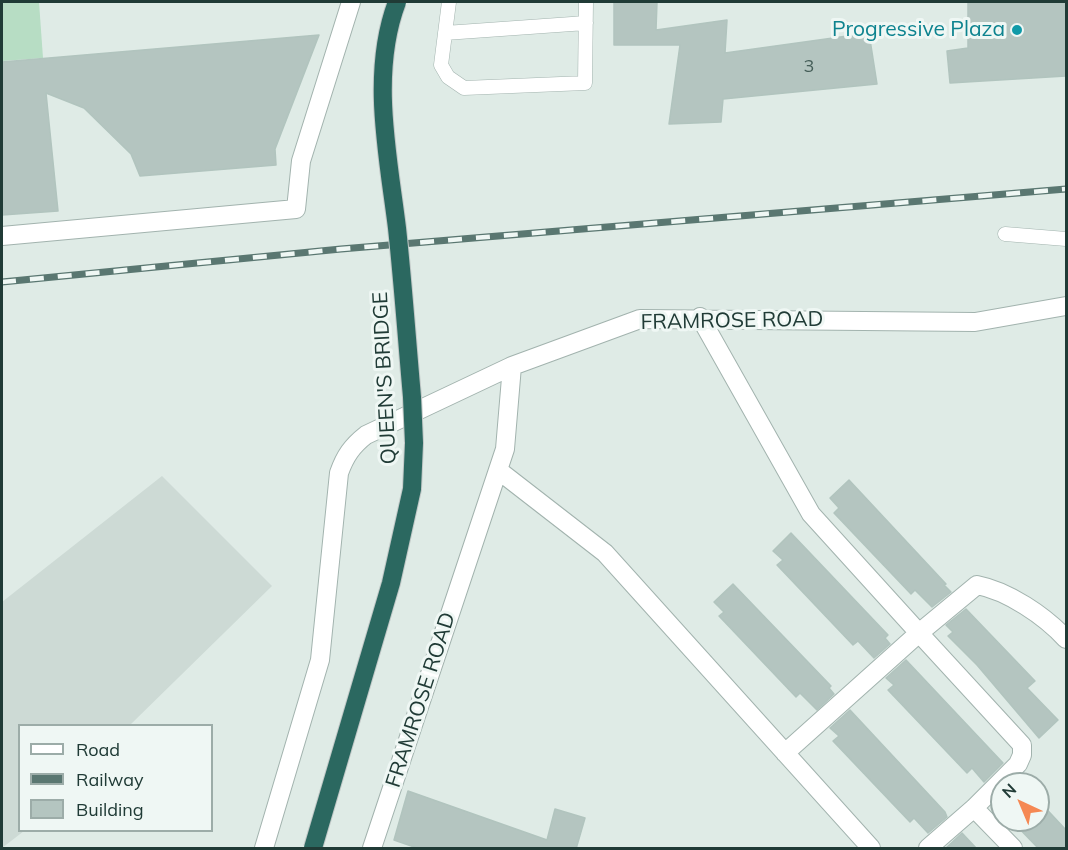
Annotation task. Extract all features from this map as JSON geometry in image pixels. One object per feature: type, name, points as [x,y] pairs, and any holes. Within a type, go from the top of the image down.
[{"type":"highway","name":"QUEEN'S BRIDGE","points":[[313,849],[392,583],[412,489],[412,397],[384,119],[383,71],[392,15],[397,2]]},
{"type":"street","points":[[2,236],[296,209],[301,161],[351,2]]},
{"type":"street","name":"FRAMROSE ROAD","points":[[372,849],[505,449],[512,366],[640,319],[700,317],[975,322],[1066,306]]},
{"type":"street","points":[[700,317],[811,514],[1022,745],[1022,755],[1018,764],[928,849]]},
{"type":"street","points":[[264,849],[320,660],[339,473],[345,456],[352,446],[366,435],[512,366]]},
{"type":"street","points":[[498,470],[605,553],[871,849]]},
{"type":"street","points":[[785,753],[919,633],[977,585],[993,588],[1020,604],[1066,639]]},
{"type":"street","points":[[974,808],[1013,849]]},
{"type":"lane","points":[[448,2],[441,65],[448,77],[464,88],[585,83],[586,2]]},
{"type":"lane","points":[[445,33],[585,23]]},
{"type":"lane","points":[[1005,234],[1066,239]]},
{"type":"shaded area","points":[[162,476],[272,586],[131,724],[18,724],[18,832],[23,832],[2,848],[2,602]]},
{"type":"green space","points":[[2,2],[39,2],[43,58],[2,61]]},
{"type":"building","points":[[614,2],[657,2],[656,30],[727,20],[725,53],[869,33],[877,84],[723,99],[721,122],[669,124],[680,45],[614,45]]},
{"type":"building","name":"Progressive Plaza","points":[[968,2],[1066,2],[1066,76],[950,83],[947,51],[968,48]]},
{"type":"building","points":[[319,35],[275,149],[276,165],[140,176],[131,154],[84,108],[46,93],[58,211],[2,215],[2,62]]},
{"type":"building","points":[[849,480],[946,584],[944,585],[951,592],[932,607],[915,590],[911,594],[834,513],[839,508],[830,498]]},
{"type":"building","points":[[791,533],[888,635],[885,638],[890,644],[874,658],[858,641],[853,645],[777,565],[783,560],[773,551]]},
{"type":"building","points":[[733,584],[831,686],[829,688],[834,694],[817,710],[800,693],[796,697],[719,616],[724,612],[714,602]]},
{"type":"building","points":[[966,609],[1035,681],[1027,688],[1058,720],[1039,738],[977,665],[948,636],[953,632],[946,625]]},
{"type":"building","points":[[906,660],[1003,763],[994,772],[990,772],[990,776],[984,782],[972,768],[967,773],[888,690],[894,685],[886,678]]},
{"type":"building","points":[[850,710],[945,812],[947,817],[928,833],[914,818],[910,822],[833,741],[839,736],[830,728]]},
{"type":"building","points":[[408,791],[547,840],[555,809],[585,818],[576,849],[420,849],[394,840]]},
{"type":"building","points":[[1050,813],[1066,830],[1066,849],[1039,849],[1023,832],[1050,832]]},
{"type":"building","points":[[962,833],[977,849],[945,849]]},
{"type":"railway","points":[[2,282],[341,249],[1066,189]]},
{"type":"place","name":"Progressive Plaza","points":[[1017,30]]}]
